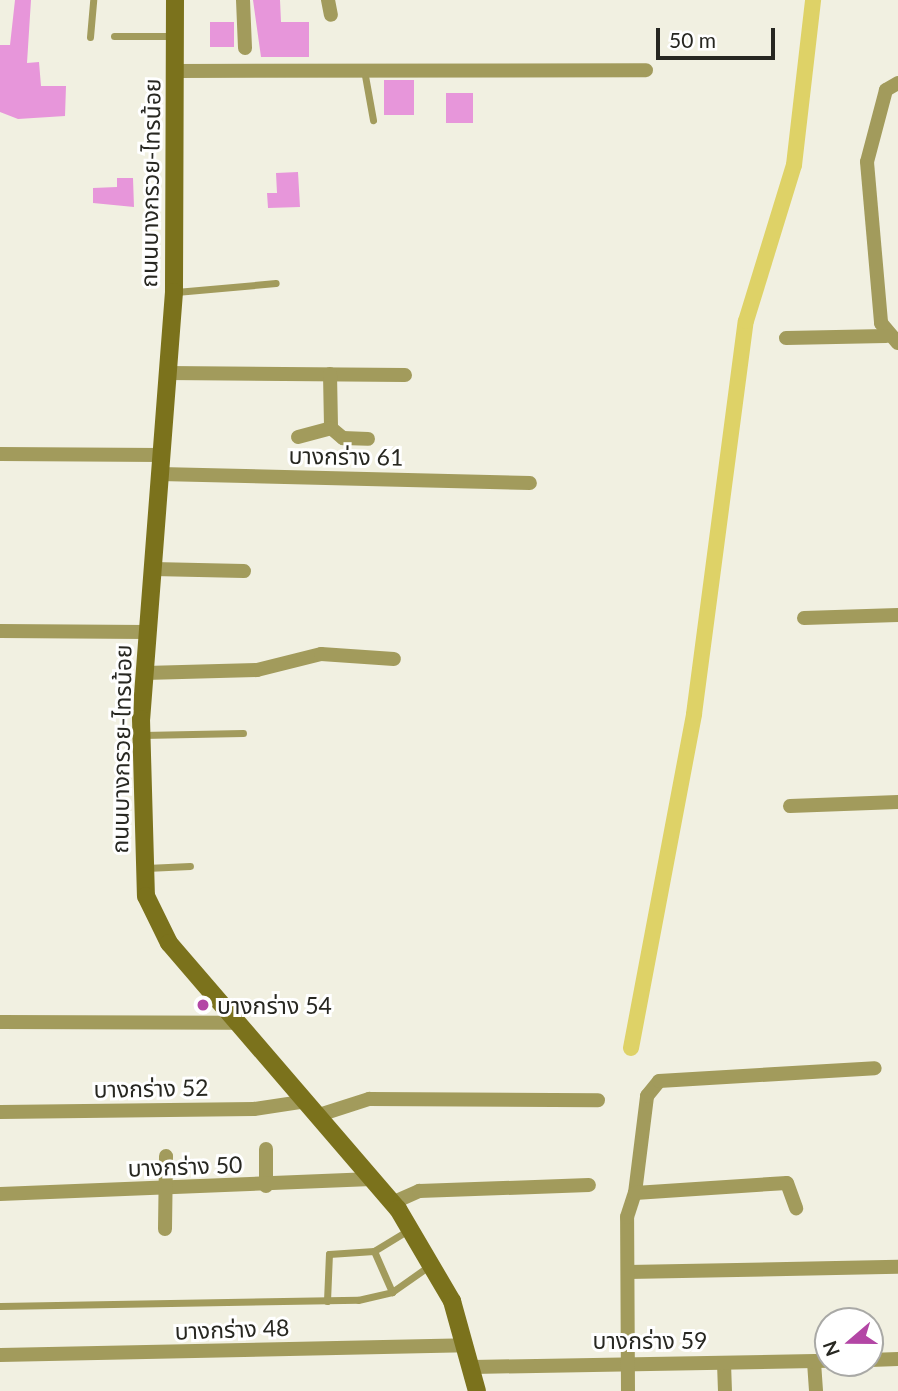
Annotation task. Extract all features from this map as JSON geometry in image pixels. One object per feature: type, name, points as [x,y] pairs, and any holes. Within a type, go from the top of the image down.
[{"type":"main road","name":"ถนนบางกรวย-ไทรน้อย","points":[[175,0],[174,292],[141,736],[143,868],[160,928],[235,1023],[372,1179],[411,1228],[432,1264],[466,1345],[477,1391]]},
{"type":"street","points":[[243,0],[245,48]]},
{"type":"street","points":[[328,0],[331,15]]},
{"type":"street","points":[[176,71],[646,70]]},
{"type":"street","points":[[786,338],[892,339],[867,162],[886,90],[898,83]]},
{"type":"street","points":[[167,373],[405,375]]},
{"type":"street","points":[[330,374],[331,428],[343,438],[368,439]]},
{"type":"street","points":[[298,437],[331,428]]},
{"type":"street","points":[[0,454],[161,455]]},
{"type":"street","name":"บางกร่าง 61","points":[[160,474],[530,483]]},
{"type":"street","points":[[153,569],[244,572]]},
{"type":"street","points":[[804,618],[898,615]]},
{"type":"street","points":[[0,631],[147,632]]},
{"type":"street","points":[[145,673],[257,670],[321,654],[394,659]]},
{"type":"street","points":[[790,806],[898,802]]},
{"type":"street","points":[[0,1022],[235,1023]]},
{"type":"street","points":[[628,1391],[627,1216],[635,1193],[648,1096],[659,1081],[875,1068]]},
{"type":"street","points":[[316,1116],[369,1099],[597,1100]]},
{"type":"street","name":"บางกร่าง 52","points":[[0,1112],[254,1109],[301,1101]]},
{"type":"street","points":[[266,1149],[266,1186]]},
{"type":"street","points":[[165,1229],[166,1156]]},
{"type":"street","name":"บางกร่าง 50","points":[[0,1194],[266,1186],[372,1179]]},
{"type":"street","points":[[635,1193],[787,1183],[796,1208]]},
{"type":"street","points":[[392,1203],[419,1191],[589,1185]]},
{"type":"street","points":[[628,1272],[898,1267]]},
{"type":"street","name":"บางกร่าง 48","points":[[0,1354],[466,1345]]},
{"type":"street","points":[[898,1359],[898,1365]]},
{"type":"street","name":"บางกร่าง 59","points":[[472,1367],[627,1360],[724,1363],[814,1361]]},
{"type":"street","points":[[724,1363],[725,1391]]},
{"type":"lane","points":[[90,37],[93,0]]},
{"type":"lane","points":[[114,36],[175,36]]},
{"type":"lane","points":[[364,69],[373,120]]},
{"type":"lane","points":[[174,292],[276,283]]},
{"type":"lane","points":[[141,736],[243,733]]},
{"type":"lane","points":[[143,868],[190,866]]},
{"type":"lane","points":[[327,1301],[330,1254],[374,1251],[411,1228]]},
{"type":"lane","points":[[374,1251],[393,1292]]},
{"type":"lane","points":[[0,1306],[327,1301],[393,1292],[432,1264]]},
{"type":"building","points":[[15,0],[31,0],[27,63],[39,62],[41,86],[66,86],[65,116],[18,119],[0,112],[0,45],[10,45]]},
{"type":"building","points":[[253,0],[280,0],[281,22],[309,22],[309,57],[261,57]]},
{"type":"building","points":[[210,22],[234,22],[234,47],[210,47]]},
{"type":"building","points":[[384,80],[414,80],[414,115],[384,115]]},
{"type":"building","points":[[446,93],[473,93],[473,123],[446,123]]},
{"type":"building","points":[[298,172],[300,207],[268,208],[267,193],[277,193],[276,173]]},
{"type":"building","points":[[117,178],[133,178],[134,207],[93,203],[93,188],[117,187]]},
{"type":"waterway","points":[[631,1048],[694,714],[746,321],[794,165],[813,0]]},
{"type":"place","name":"บางกร่าง 54","points":[[203,1005]]}]
